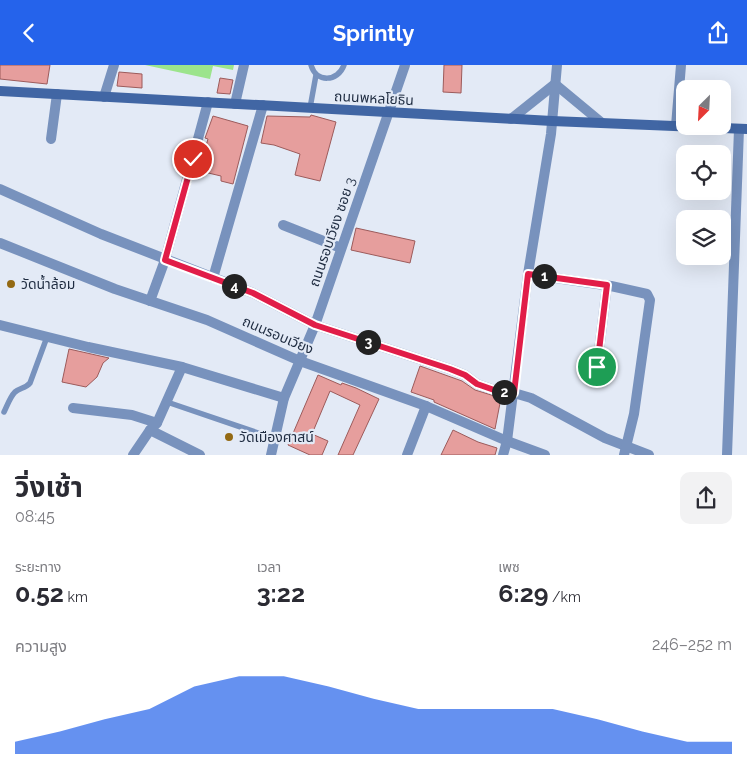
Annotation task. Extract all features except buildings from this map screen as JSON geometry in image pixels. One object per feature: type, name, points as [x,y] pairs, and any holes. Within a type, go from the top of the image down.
[{"type":"main road","name":"ถนนพหลโยธิน","points":[[0,91],[511,119],[676,126]]},
{"type":"street","points":[[104,97],[114,65]]},
{"type":"street","points":[[235,104],[244,65]]},
{"type":"street","name":"ถนนรอบเวียง ซอย 3","points":[[271,455],[284,399],[315,325],[340,247],[405,65]]},
{"type":"street","points":[[503,455],[507,441],[528,274],[552,121],[557,65]]},
{"type":"street","points":[[680,80],[681,65]]},
{"type":"street","points":[[511,119],[555,84]]},
{"type":"street","points":[[555,84],[602,123]]},
{"type":"street","points":[[51,139],[57,94]]},
{"type":"street","points":[[150,301],[165,260],[208,102]]},
{"type":"street","points":[[213,278],[263,105]]},
{"type":"street","points":[[728,455],[743,129]]},
{"type":"street","points":[[0,189],[101,234],[253,293],[315,325],[450,369],[465,375],[477,384],[497,391],[531,398],[626,451],[649,455]]},
{"type":"street","points":[[283,225],[340,247]]},
{"type":"street","name":"ถนนรอบเวียง","points":[[0,243],[115,289],[207,320],[300,361],[426,406],[507,441],[545,455]]},
{"type":"street","points":[[528,274],[607,285],[647,294],[650,301],[634,414],[626,451]]},
{"type":"street","points":[[597,367],[607,285]]},
{"type":"street","points":[[0,325],[88,347],[182,367],[284,399]]},
{"type":"street","points":[[133,455],[154,426],[182,367]]},
{"type":"street","points":[[407,455],[426,406]]},
{"type":"street","points":[[73,409],[132,415],[154,426],[200,455]]},
{"type":"lane","points":[[310,65],[316,75],[323,78],[331,78],[339,74],[344,65]]},
{"type":"lane","points":[[310,108],[316,75]]},
{"type":"lane","points":[[4,412],[13,395],[30,383],[47,337]]},
{"type":"lane","points":[[166,402],[270,437]]},
{"type":"green space","points":[[145,65],[234,65],[233,70],[213,66],[210,79]]},
{"type":"place","name":"วัดน้ำล้อม","points":[[11,284]]},
{"type":"place","name":"วัดเมืองศาสน์","points":[[229,437]]},
{"type":"route","points":[[193,159],[165,260],[253,293],[315,325],[450,369],[465,375],[477,384],[497,391],[514,393],[528,274],[607,285],[597,367]]}]
